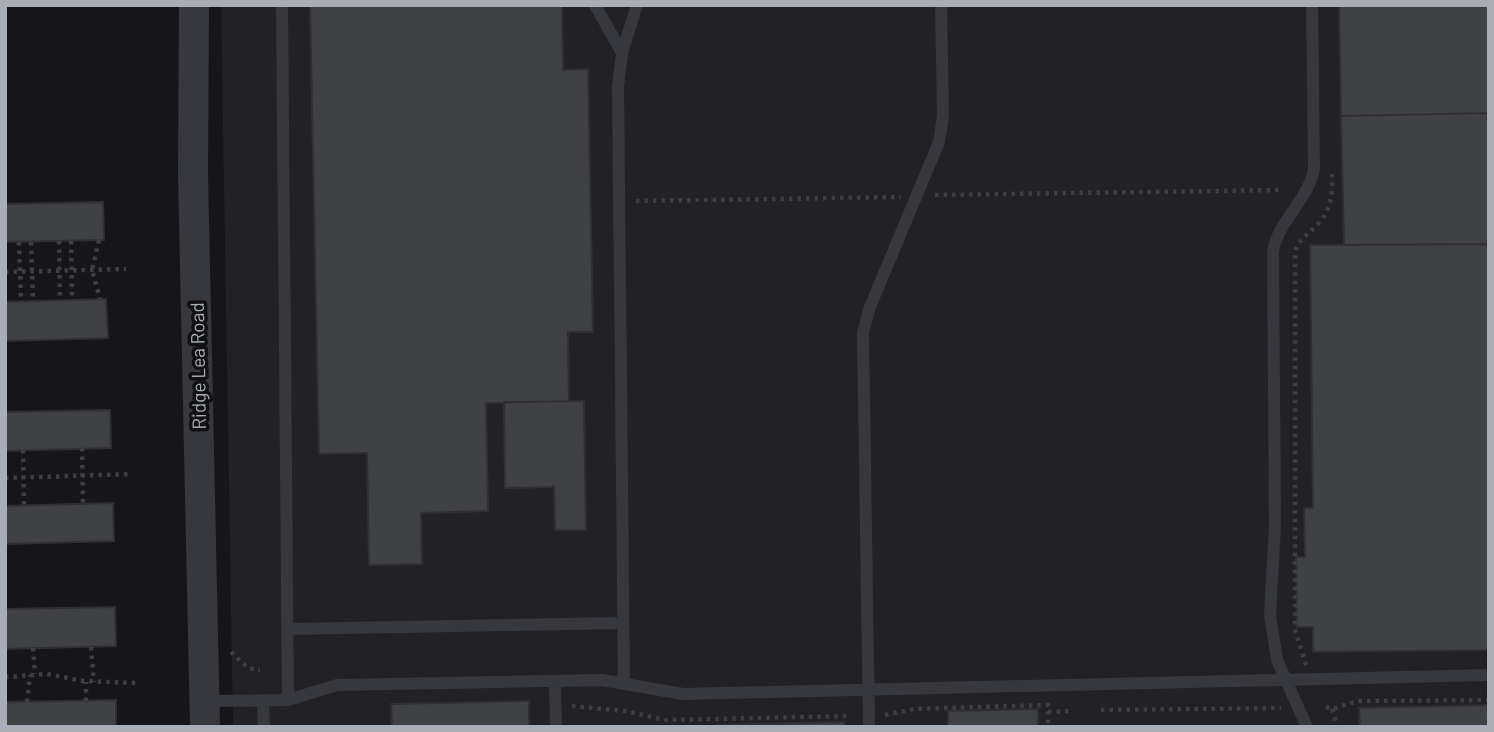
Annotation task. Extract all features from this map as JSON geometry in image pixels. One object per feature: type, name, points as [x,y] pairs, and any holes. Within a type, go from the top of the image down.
[{"type":"street","name":"Ridge Lea Road","points":[[194,5],[194,187],[205,714]]},
{"type":"lane","points":[[282,5],[288,700]]},
{"type":"lane","points":[[596,5],[622,53]]},
{"type":"lane","points":[[624,683],[618,88],[622,53],[637,5]]},
{"type":"lane","points":[[869,727],[863,334],[870,307],[939,142],[943,116],[942,5]]},
{"type":"lane","points":[[1307,727],[1277,660],[1270,615],[1275,525],[1273,251],[1276,235],[1312,181],[1312,5]]},
{"type":"lane","points":[[288,629],[623,623]]},
{"type":"lane","points":[[205,714],[263,701],[288,700],[337,685],[555,681],[624,683],[683,694],[1489,676]]},
{"type":"lane","points":[[555,681],[556,727]]},
{"type":"lane","points":[[263,701],[264,727]]},
{"type":"path","points":[[1307,666],[1295,630],[1295,252],[1299,240],[1315,228],[1328,209],[1333,195],[1332,162]]},
{"type":"path","points":[[931,195],[1283,190]]},
{"type":"path","points":[[636,201],[902,197]]},
{"type":"path","points":[[99,240],[92,270],[100,299]]},
{"type":"path","points":[[59,241],[60,300]]},
{"type":"path","points":[[71,241],[72,300]]},
{"type":"path","points":[[19,242],[21,302]]},
{"type":"path","points":[[31,242],[33,301]]},
{"type":"path","points":[[5,272],[125,269]]},
{"type":"path","points":[[82,449],[83,504]]},
{"type":"path","points":[[23,450],[24,506]]},
{"type":"path","points":[[5,478],[131,474]]},
{"type":"path","points":[[91,647],[93,682]]},
{"type":"path","points":[[27,702],[33,648]]},
{"type":"path","points":[[231,652],[248,668],[260,670]]},
{"type":"path","points":[[5,677],[32,674],[86,682],[136,683]]},
{"type":"path","points":[[86,682],[86,701]]},
{"type":"path","points":[[1326,707],[1332,709],[1358,701],[1489,699]]},
{"type":"path","points":[[885,715],[914,709],[1048,705],[1048,727]]},
{"type":"path","points":[[572,706],[625,711],[665,720],[848,716]]},
{"type":"path","points":[[1101,710],[1281,708]]},
{"type":"path","points":[[1332,709],[1337,727]]},
{"type":"path","points":[[1048,712],[1069,711]]},
{"type":"path","points":[[714,719],[714,727]]},
{"type":"shaded area","points":[[221,5],[1489,5],[1489,727],[233,727]]},
{"type":"building","points":[[310,5],[562,5],[563,70],[588,69],[593,332],[568,332],[569,401],[486,403],[488,511],[421,513],[422,564],[369,565],[367,453],[319,454]]},
{"type":"building","points":[[1339,5],[1489,5],[1489,113],[1341,116]]},
{"type":"building","points":[[1489,113],[1489,244],[1344,245],[1341,116]]},
{"type":"building","points":[[103,202],[104,240],[5,242],[5,204]]},
{"type":"building","points":[[1489,244],[1489,650],[1313,652],[1313,627],[1297,627],[1296,557],[1305,557],[1304,508],[1313,508],[1310,245]]},
{"type":"building","points":[[106,299],[108,338],[5,341],[5,302]]},
{"type":"building","points":[[584,401],[586,530],[555,530],[554,487],[505,488],[504,402]]},
{"type":"building","points":[[110,410],[111,448],[5,451],[5,412]]},
{"type":"building","points":[[113,503],[114,541],[5,544],[5,506]]},
{"type":"building","points":[[115,607],[116,646],[5,649],[5,609]]},
{"type":"building","points":[[116,700],[116,727],[5,727],[5,702]]},
{"type":"building","points":[[529,701],[529,727],[392,727],[391,704]]},
{"type":"building","points":[[1489,705],[1489,727],[1360,727],[1359,708]]},
{"type":"building","points":[[1038,709],[1038,727],[948,727],[948,711]]},
{"type":"building","points":[[844,722],[844,727],[716,727],[716,725]]}]
